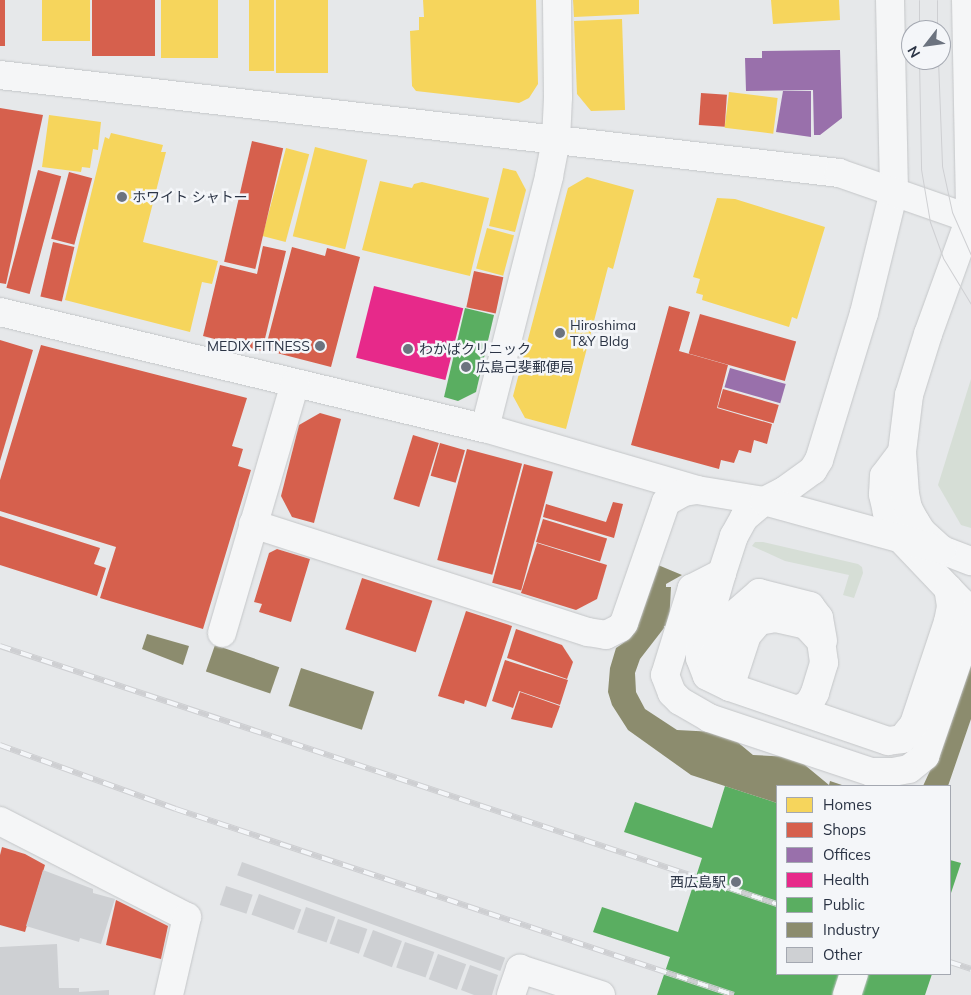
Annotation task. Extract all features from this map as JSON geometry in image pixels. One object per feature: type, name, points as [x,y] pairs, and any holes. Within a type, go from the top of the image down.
[{"type":"street","points":[[486,428],[549,176],[556,140],[558,0]]},
{"type":"street","points":[[890,0],[894,191],[864,313],[819,460],[813,470],[805,477],[764,501],[744,518],[738,526],[700,649],[700,658],[707,676],[723,684],[888,741],[896,741],[907,736],[914,724],[948,622],[951,606],[948,588]]},
{"type":"street","points":[[942,550],[922,532],[908,508],[902,452],[909,395],[928,334],[971,218],[966,0]]},
{"type":"street","points":[[0,75],[838,173],[971,218]]},
{"type":"street","points":[[0,312],[486,428],[697,490],[764,501],[900,537],[942,550],[971,562]]},
{"type":"street","points":[[222,632],[295,383]]},
{"type":"street","points":[[722,573],[692,588],[665,675],[672,693],[690,708],[708,718],[872,772],[893,772],[909,769],[925,756],[968,631],[968,617],[961,602],[900,537],[887,512],[883,494],[884,476],[902,452]]},
{"type":"street","points":[[253,524],[606,635],[613,633],[624,623],[666,502],[684,492],[697,490]]},
{"type":"street","points":[[723,684],[747,635],[759,621],[767,618],[776,618],[806,625],[821,641],[824,663],[815,693],[809,704],[797,710]]},
{"type":"street","points":[[0,821],[187,917],[169,995]]},
{"type":"street","points":[[511,995],[520,969],[601,995]]},
{"type":"street","points":[[847,995],[854,975]]},
{"type":"shaded area","points":[[971,379],[971,528],[961,525],[938,485]]},
{"type":"shaded area","points":[[755,542],[763,542],[858,564],[862,567],[863,573],[854,598],[843,595],[849,575],[785,561],[752,546]]},
{"type":"building: Homes","points":[[42,0],[90,0],[90,41],[42,41]]},
{"type":"building: Homes","points":[[161,0],[218,0],[218,58],[161,58]]},
{"type":"building: Homes","points":[[249,0],[274,0],[274,71],[249,71]]},
{"type":"building: Homes","points":[[276,0],[328,0],[328,73],[276,73]]},
{"type":"building: Homes","points":[[423,0],[536,0],[538,84],[529,98],[519,103],[416,91],[412,86],[410,31],[419,30],[419,17],[424,17]]},
{"type":"building: Homes","points":[[573,0],[639,0],[639,14],[574,17]]},
{"type":"building: Homes","points":[[771,0],[839,0],[840,20],[773,24]]},
{"type":"building: Homes","points":[[622,19],[625,110],[591,111],[577,94],[574,21]]},
{"type":"building: Homes","points":[[729,92],[778,98],[773,134],[725,128]]},
{"type":"building: Homes","points":[[49,115],[101,122],[98,150],[93,149],[90,168],[82,167],[81,172],[42,167]]},
{"type":"building: Homes","name":"ホワイト シャトー","points":[[111,133],[163,145],[161,152],[166,152],[143,242],[218,261],[212,284],[202,282],[190,332],[65,300],[105,137],[109,139]]},
{"type":"building: Homes","points":[[315,147],[367,160],[345,249],[293,236]]},
{"type":"building: Homes","points":[[286,148],[309,154],[286,242],[262,236]]},
{"type":"building: Homes","points":[[503,168],[516,171],[526,190],[515,232],[489,226]]},
{"type":"building: Homes","name":"Hiroshima T&Y Bldg","points":[[587,177],[634,190],[613,269],[608,267],[566,429],[525,418],[513,396],[568,188]]},
{"type":"building: Homes","points":[[380,181],[412,188],[414,184],[422,182],[489,198],[470,276],[362,250]]},
{"type":"building: Homes","points":[[717,198],[735,199],[825,227],[797,319],[792,317],[789,327],[702,300],[703,295],[696,293],[700,279],[693,277]]},
{"type":"building: Homes","points":[[487,228],[514,235],[503,276],[476,269]]},
{"type":"building: Shops","points":[[0,0],[5,0],[5,46],[0,46]]},
{"type":"building: Shops","points":[[92,0],[155,0],[155,56],[92,56]]},
{"type":"building: Shops","points":[[701,93],[727,95],[725,127],[699,125]]},
{"type":"building: Shops","points":[[0,108],[43,115],[6,284],[0,283]]},
{"type":"building: Shops","points":[[252,141],[283,148],[255,269],[224,262]]},
{"type":"building: Shops","points":[[38,170],[61,176],[30,294],[6,288]]},
{"type":"building: Shops","points":[[69,172],[92,178],[74,245],[51,239]]},
{"type":"building: Shops","points":[[53,242],[74,247],[62,302],[40,297]]},
{"type":"building: Shops","points":[[263,246],[286,251],[262,351],[203,336],[220,265],[257,274]]},
{"type":"building: Shops","points":[[292,247],[325,256],[327,248],[360,257],[331,367],[265,350]]},
{"type":"building: Shops","points":[[474,271],[503,277],[496,313],[466,307]]},
{"type":"building: Shops","points":[[669,306],[690,312],[679,351],[728,365],[717,408],[772,424],[767,444],[754,440],[751,453],[739,450],[734,463],[721,460],[719,469],[631,445]]},
{"type":"building: Shops","points":[[700,314],[796,342],[785,381],[689,353]]},
{"type":"building: Shops","points":[[0,340],[33,350],[0,461]]},
{"type":"building: Shops","points":[[41,345],[247,398],[232,446],[243,449],[238,466],[251,470],[203,629],[100,598],[116,547],[0,511],[0,480]]},
{"type":"building: Shops","points":[[723,389],[779,405],[774,423],[718,407]]},
{"type":"building: Shops","points":[[320,413],[341,419],[314,523],[292,517],[281,496],[299,425]]},
{"type":"building: Shops","points":[[413,435],[439,443],[419,507],[393,499]]},
{"type":"building: Shops","points":[[440,443],[465,450],[456,483],[431,476]]},
{"type":"building: Shops","points":[[467,449],[522,464],[492,575],[437,560]]},
{"type":"building: Shops","points":[[524,464],[553,472],[521,591],[492,583]]},
{"type":"building: Shops","points":[[613,502],[623,504],[614,538],[543,517],[546,504],[606,522]]},
{"type":"building: Shops","points":[[0,516],[100,548],[94,564],[106,568],[97,596],[0,565]]},
{"type":"building: Shops","points":[[543,519],[607,539],[600,562],[536,542]]},
{"type":"building: Shops","points":[[537,543],[607,565],[597,599],[576,610],[521,593]]},
{"type":"building: Shops","points":[[277,549],[310,559],[291,622],[259,612],[262,604],[254,602],[269,553]]},
{"type":"building: Shops","points":[[362,578],[432,601],[416,652],[345,629]]},
{"type":"building: Shops","points":[[466,611],[512,626],[486,707],[465,700],[464,704],[438,696]]},
{"type":"building: Shops","points":[[516,629],[562,645],[573,662],[567,679],[507,658]]},
{"type":"building: Shops","points":[[505,660],[568,680],[560,705],[519,691],[513,708],[492,701]]},
{"type":"building: Shops","points":[[520,692],[560,706],[552,728],[511,719]]},
{"type":"building: Shops","points":[[2,847],[25,854],[45,865],[25,932],[0,925],[0,855]]},
{"type":"building: Shops","points":[[116,900],[168,926],[161,959],[106,945]]},
{"type":"building: Offices","points":[[840,50],[842,118],[820,135],[814,135],[813,90],[746,91],[745,58],[762,58],[762,51]]},
{"type":"building: Offices","points":[[783,91],[811,91],[811,137],[776,132]]},
{"type":"building: Offices","points":[[730,368],[786,384],[780,403],[724,387]]},
{"type":"building: Health","points":[[374,286],[463,308],[445,380],[356,358]]},
{"type":"building: Public","points":[[465,308],[494,315],[476,392],[458,401],[444,397]]},
{"type":"building: Public","name":"西広島駅","points":[[725,786],[776,803],[776,975],[932,975],[925,995],[657,995],[670,957],[593,932],[602,907],[678,932],[702,858],[624,832],[635,802],[712,828]]},
{"type":"building: Public","points":[[951,860],[961,863],[951,893]]},
{"type":"building: Industry","points":[[658,565],[682,575],[666,584],[666,587],[671,587],[669,626],[664,626],[640,659],[635,673],[636,692],[645,709],[677,730],[734,733],[735,740],[753,755],[790,757],[790,760],[800,761],[829,785],[776,785],[776,803],[691,775],[628,730],[612,705],[608,692],[610,668],[616,648],[629,639]]},
{"type":"building: Industry","points":[[147,634],[189,646],[183,665],[142,649]]},
{"type":"building: Industry","points":[[971,637],[971,719],[948,785],[923,785],[935,760]]},
{"type":"building: Industry","points":[[215,645],[279,667],[270,694],[206,671]]},
{"type":"building: Industry","points":[[301,668],[374,692],[362,730],[289,706]]},
{"type":"building: Industry","points":[[830,781],[842,785],[829,785]]},
{"type":"building: Other","points":[[242,862],[505,958],[500,971],[237,875]]},
{"type":"building: Other","points":[[43,870],[93,889],[93,893],[115,899],[101,944],[80,938],[79,942],[26,926]]},
{"type":"building: Other","points":[[226,886],[253,895],[246,914],[220,905]]},
{"type":"building: Other","points":[[259,894],[301,909],[294,930],[251,915]]},
{"type":"building: Other","points":[[306,907],[335,917],[327,943],[297,933]]},
{"type":"building: Other","points":[[338,919],[367,929],[359,954],[330,944]]},
{"type":"building: Other","points":[[373,930],[402,941],[392,967],[363,956]]},
{"type":"building: Other","points":[[405,942],[434,952],[426,978],[396,968]]},
{"type":"building: Other","points":[[57,944],[59,988],[79,988],[79,992],[109,990],[109,995],[0,995],[0,947]]},
{"type":"building: Other","points":[[438,954],[466,964],[457,990],[429,979]]},
{"type":"building: Other","points":[[470,965],[498,975],[492,995],[474,995],[461,990]]},
{"type":"tram line","points":[[919,0],[919,20]]},
{"type":"tram line","points":[[937,0],[937,20]]},
{"type":"tram line","points":[[919,70],[921,169],[930,222],[943,258],[971,304]]},
{"type":"tram line","points":[[938,70],[942,166],[952,212],[971,255]]},
{"type":"railway","points":[[0,646],[776,904]]},
{"type":"railway","points":[[0,745],[176,809],[734,995]]},
{"type":"railway","points":[[951,962],[971,969]]},
{"type":"place","name":"ホワイト シャトー","points":[[122,197]]},
{"type":"place","name":"Hiroshima T&Y Bldg","points":[[560,333]]},
{"type":"place","name":"MEDIX FITNESS","points":[[320,346]]},
{"type":"place","name":"わかばクリニック","points":[[408,349]]},
{"type":"place","name":"広島己斐郵便局","points":[[466,367]]},
{"type":"place","name":"西広島駅","points":[[736,882]]}]
